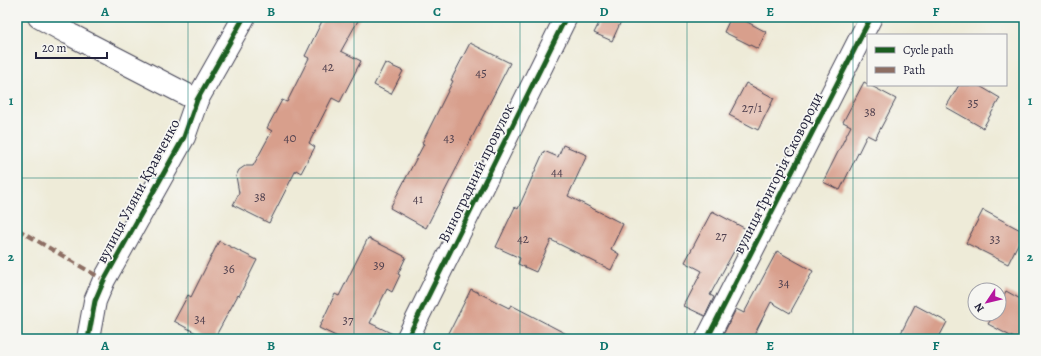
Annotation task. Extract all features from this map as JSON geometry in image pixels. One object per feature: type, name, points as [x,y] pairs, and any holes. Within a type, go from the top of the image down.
[{"type":"street","points":[[38,17],[197,100]]},
{"type":"street","name":"вулиця Уляни Кравченко","points":[[88,339],[95,301],[104,280],[184,137],[197,100],[244,17]]},
{"type":"street","name":"Виноградний провулок","points":[[407,339],[566,17]]},
{"type":"street","name":"вулиця Григорія Сковороди","points":[[706,339],[871,17]]},
{"type":"building","points":[[324,17],[360,17],[341,51],[361,61],[340,102],[332,98],[309,143],[315,147],[301,173],[296,170],[269,223],[233,205],[239,193],[236,176],[239,170],[245,166],[253,166],[272,131],[267,128],[282,100],[287,102],[309,58],[305,56]]},
{"type":"building","points":[[602,17],[623,17],[612,41],[594,33]]},
{"type":"building","points":[[731,17],[738,17],[766,32],[758,49],[724,32]]},
{"type":"building","points":[[470,43],[510,63],[426,228],[390,208],[424,144],[422,143]]},
{"type":"building","points":[[385,63],[403,71],[391,94],[374,85]]},
{"type":"building","points":[[864,82],[867,84],[867,86],[872,86],[896,99],[875,139],[867,135],[840,190],[823,182],[851,126],[843,122]]},
{"type":"building","points":[[746,83],[774,98],[758,130],[729,115]]},
{"type":"building","points":[[958,86],[980,86],[1000,98],[983,128],[946,107]]},
{"type":"building","points":[[563,145],[587,155],[568,196],[623,224],[611,249],[619,254],[611,270],[551,240],[536,272],[518,264],[520,258],[496,247],[515,207],[518,209],[544,151],[558,157]]},
{"type":"building","points":[[983,210],[1024,232],[1008,264],[966,243]]},
{"type":"building","points":[[712,211],[746,229],[710,295],[714,297],[705,316],[684,306],[702,271],[685,262]]},
{"type":"building","points":[[368,238],[406,257],[392,292],[387,289],[370,323],[395,335],[395,339],[342,339],[319,328],[335,294],[339,296]]},
{"type":"building","points":[[219,241],[257,260],[239,296],[238,295],[214,339],[207,339],[174,321],[188,295],[191,297]]},
{"type":"building","points":[[777,251],[813,271],[790,313],[771,302],[752,339],[721,339],[736,309],[744,313]]},
{"type":"building","points":[[471,289],[509,308],[511,305],[576,339],[446,339]]},
{"type":"building","points":[[1007,292],[1024,301],[1024,339],[1016,339],[988,324],[989,322],[1007,322]]},
{"type":"building","points":[[915,305],[947,322],[938,339],[898,339]]},
{"type":"marked path","points":[[17,229],[104,280]]},
{"type":"cycle path","points":[[88,339],[95,301],[104,280],[184,137],[197,100],[244,17]]},
{"type":"cycle path","points":[[407,339],[566,17]]},
{"type":"cycle path","points":[[707,339],[871,17]]}]
